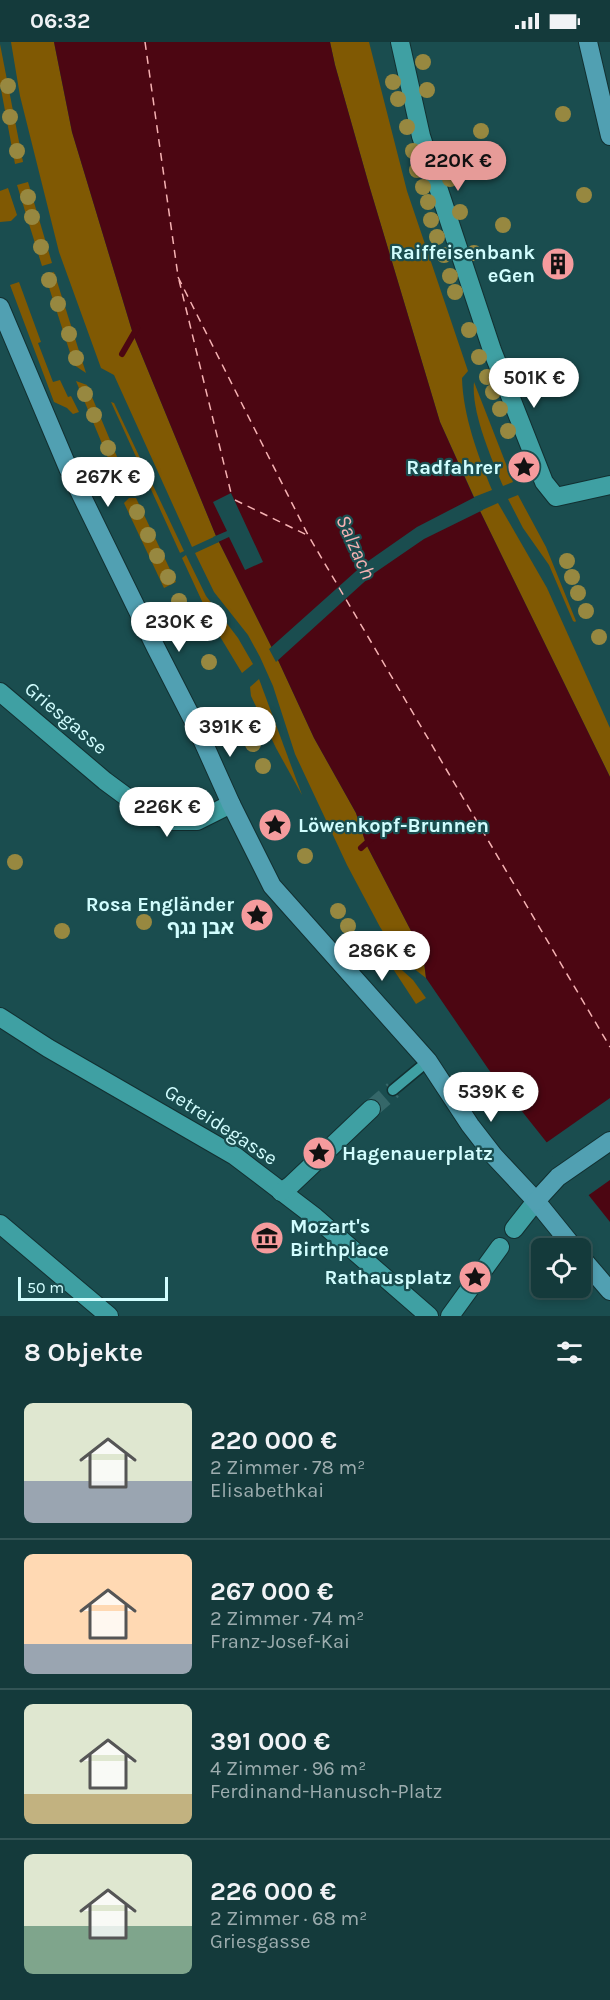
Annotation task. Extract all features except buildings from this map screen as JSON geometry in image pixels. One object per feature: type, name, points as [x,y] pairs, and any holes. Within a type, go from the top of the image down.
[{"type":"street","points":[[401,42],[420,133],[492,350],[544,482],[556,497],[610,485]]},
{"type":"street","points":[[588,42],[610,136]]},
{"type":"street","points":[[0,307],[68,468],[196,726],[231,804],[272,886],[428,1061],[476,1133],[566,1238]]},
{"type":"street","name":"Griesgasse","points":[[0,692],[105,781],[147,812],[169,820],[197,821],[231,804]]},
{"type":"street","name":"Getreidegasse","points":[[0,1017],[48,1048],[235,1156],[315,1217],[429,1316]]},
{"type":"street","points":[[281,1192],[371,1109]]},
{"type":"street","points":[[514,1229],[558,1177],[610,1141]]},
{"type":"street","points":[[0,1224],[109,1316]]},
{"type":"street","points":[[450,1316],[500,1247]]},
{"type":"street","points":[[591,1269],[610,1291]]},
{"type":"lane","points":[[393,1090],[428,1061]]},
{"type":"shaded area","points":[[11,42],[54,42],[72,132],[133,334],[216,536],[192,547],[114,375],[101,368],[59,252],[20,96]]},
{"type":"shaded area","points":[[330,42],[369,42],[407,191],[468,371],[462,378],[465,407],[492,490],[474,497],[440,422],[369,185]]},
{"type":"shaded area","points":[[0,44],[23,162],[15,164],[0,84]]},
{"type":"shaded area","points":[[28,182],[52,263],[42,266],[17,185]]},
{"type":"shaded area","points":[[8,188],[17,215],[11,221],[0,222],[0,191]]},
{"type":"shaded area","points":[[54,272],[86,373],[74,365],[45,275]]},
{"type":"shaded area","points":[[19,282],[53,382],[60,380],[68,397],[71,396],[79,412],[73,414],[67,408],[54,402],[10,285]]},
{"type":"shaded area","points":[[76,381],[87,385],[128,483],[120,487]]},
{"type":"shaded area","points":[[474,382],[513,482],[503,486],[479,420]]},
{"type":"shaded area","points":[[111,402],[114,403],[184,551],[180,553]]},
{"type":"shaded area","points":[[518,495],[546,547],[575,622],[549,565],[523,528],[508,499]]},
{"type":"shaded area","points":[[129,498],[136,498],[176,582],[164,588],[124,503]]},
{"type":"shaded area","points":[[498,503],[547,588],[610,728],[610,777],[480,511]]},
{"type":"shaded area","points":[[219,542],[314,738],[356,813],[366,844],[423,954],[426,978],[400,958],[380,927],[347,865],[295,754],[273,686],[260,657],[248,635],[214,592],[195,553]]},
{"type":"shaded area","points":[[186,555],[206,596],[238,638],[253,664],[242,673],[213,625],[182,558]]},
{"type":"shaded area","points":[[259,679],[302,795],[251,696],[250,687]]},
{"type":"shaded area","points":[[382,952],[413,980],[426,998],[416,1004]]},
{"type":"water","name":"Salzach","points":[[54,42],[330,42],[369,185],[440,422],[480,511],[610,777],[610,1222],[489,1070],[426,978],[423,954],[366,844],[356,813],[314,738],[216,536],[133,334],[72,132]]},
{"type":"pier","points":[[231,493],[263,562],[245,570],[229,537],[216,543],[213,537],[227,531],[213,502]]},
{"type":"pier","points":[[477,496],[483,510],[424,539],[373,574],[276,662],[269,649],[364,564],[417,527]]},
{"type":"pier","points":[[610,1098],[610,1180],[586,1197],[543,1145]]},
{"type":"waterway","points":[[122,354],[137,328]]},
{"type":"waterway","points":[[361,848],[372,838]]},
{"type":"ferry route","points":[[145,42],[178,276]]},
{"type":"ferry route","points":[[178,277],[308,535],[610,1047]]},
{"type":"ferry route","points":[[179,280],[231,493]]},
{"type":"ferry route","points":[[235,500],[307,535]]},
{"type":"tunnel","points":[[371,1109],[393,1090]]},
{"type":"place","name":"Raiffeisenbank eGen","points":[[558,264]]},
{"type":"place","name":"Radfahrer","points":[[524,467]]},
{"type":"place","name":"Löwenkopf-Brunnen","points":[[275,825]]},
{"type":"place","name":"Rosa Engländer אבן נגף","points":[[257,915]]},
{"type":"place","name":"Hagenauerplatz","points":[[319,1153]]},
{"type":"place","name":"Mozart's Birthplace","points":[[267,1238]]},
{"type":"place","name":"Rathausplatz","points":[[475,1277]]}]
